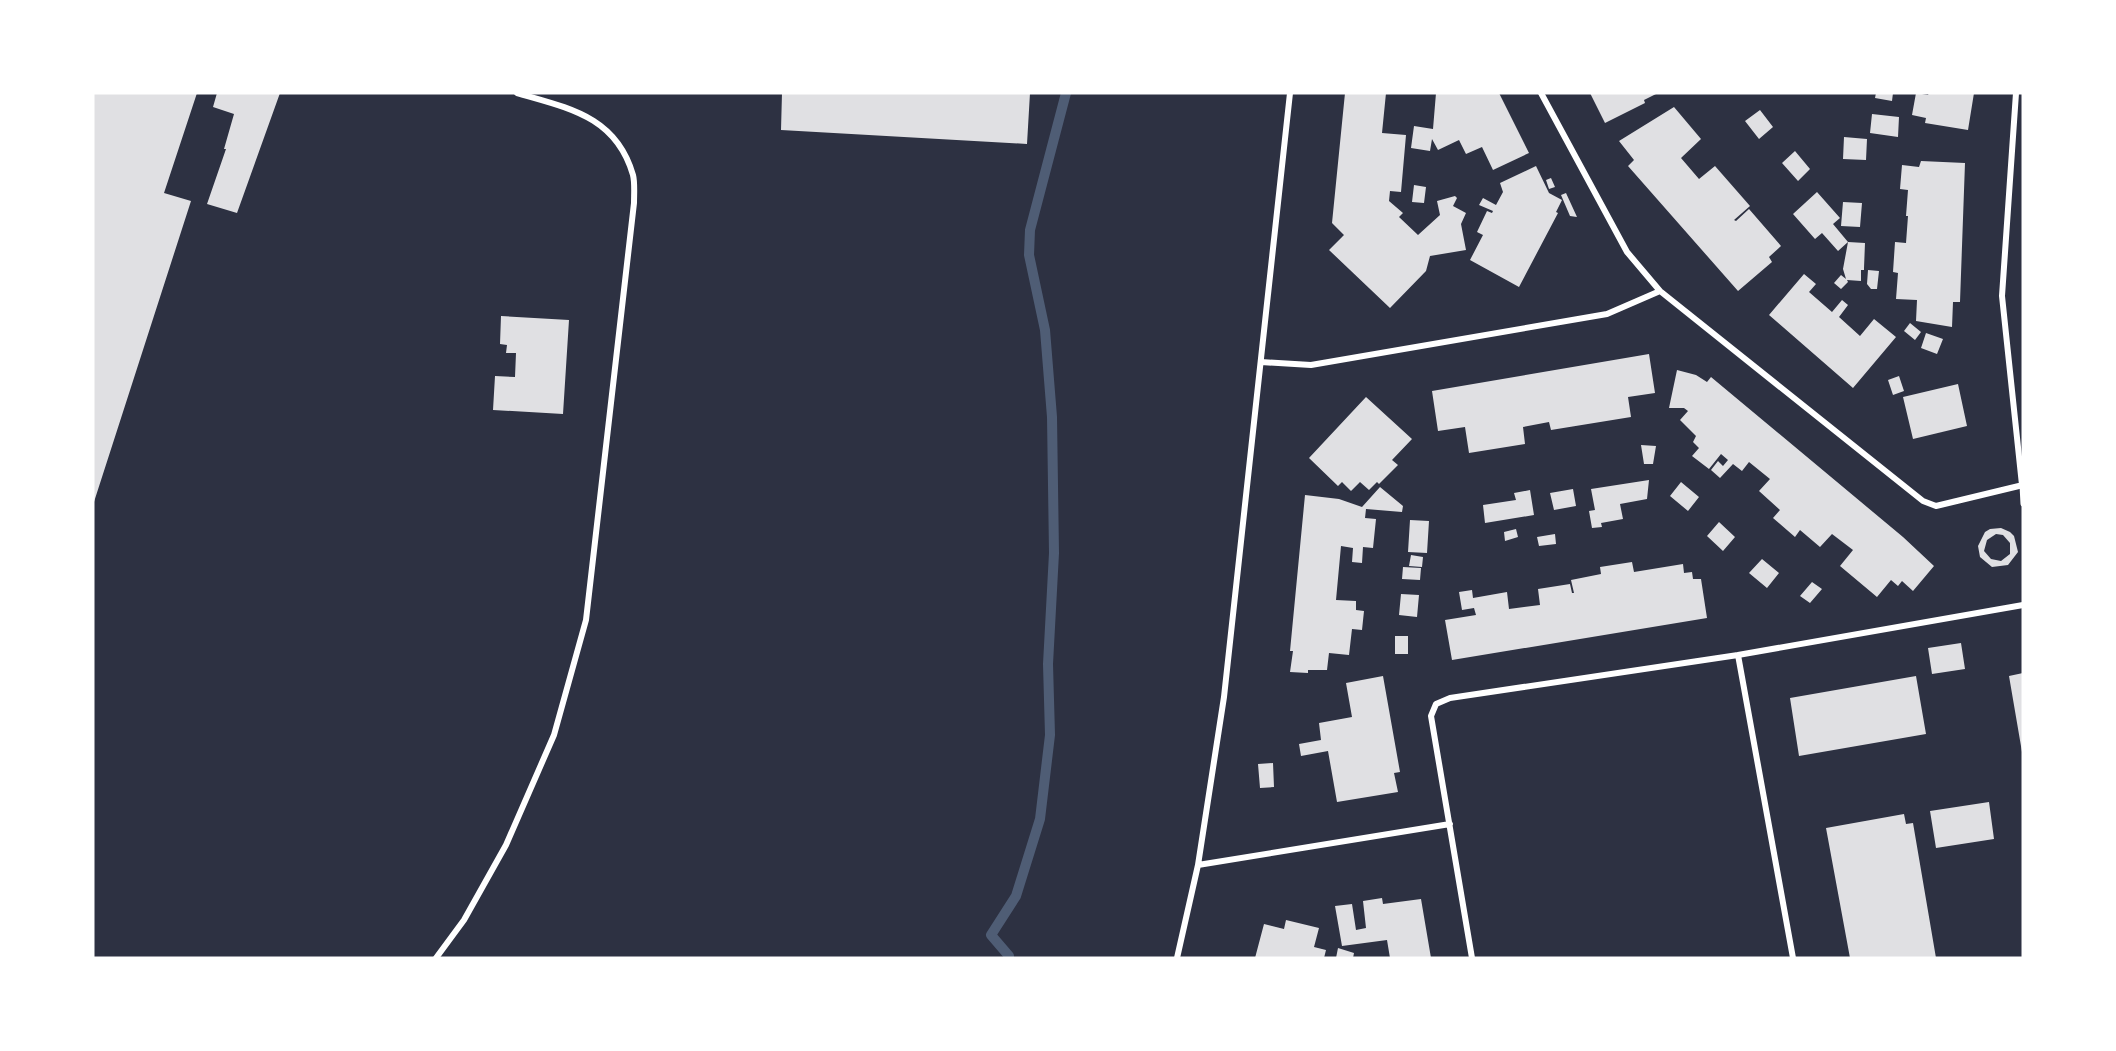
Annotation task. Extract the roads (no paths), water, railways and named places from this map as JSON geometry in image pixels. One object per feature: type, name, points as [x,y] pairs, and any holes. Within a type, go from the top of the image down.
[{"type":"street","points":[[436,958],[464,920],[484,887],[550,746],[586,620],[634,203],[633,176],[617,139],[579,111],[517,93]]},
{"type":"street","points":[[1177,958],[1198,865],[1224,697],[1290,93]]},
{"type":"street","points":[[1541,93],[1627,252],[1660,291],[1923,501],[1936,506],[2023,485]]},
{"type":"street","points":[[2016,93],[2002,296],[2023,485],[2023,504]]},
{"type":"street","points":[[1261,362],[1311,365],[1607,314],[1660,291]]},
{"type":"street","points":[[1472,958],[1431,716],[1436,704],[1450,698],[1738,655],[2023,605]]},
{"type":"street","points":[[1738,655],[1793,958]]},
{"type":"street","points":[[1198,865],[1450,824]]},
{"type":"waterway","points":[[1009,958],[991,935],[1016,896],[1040,819],[1050,735],[1048,664],[1054,553],[1052,417],[1045,330],[1029,255],[1030,230],[1066,93]]}]
